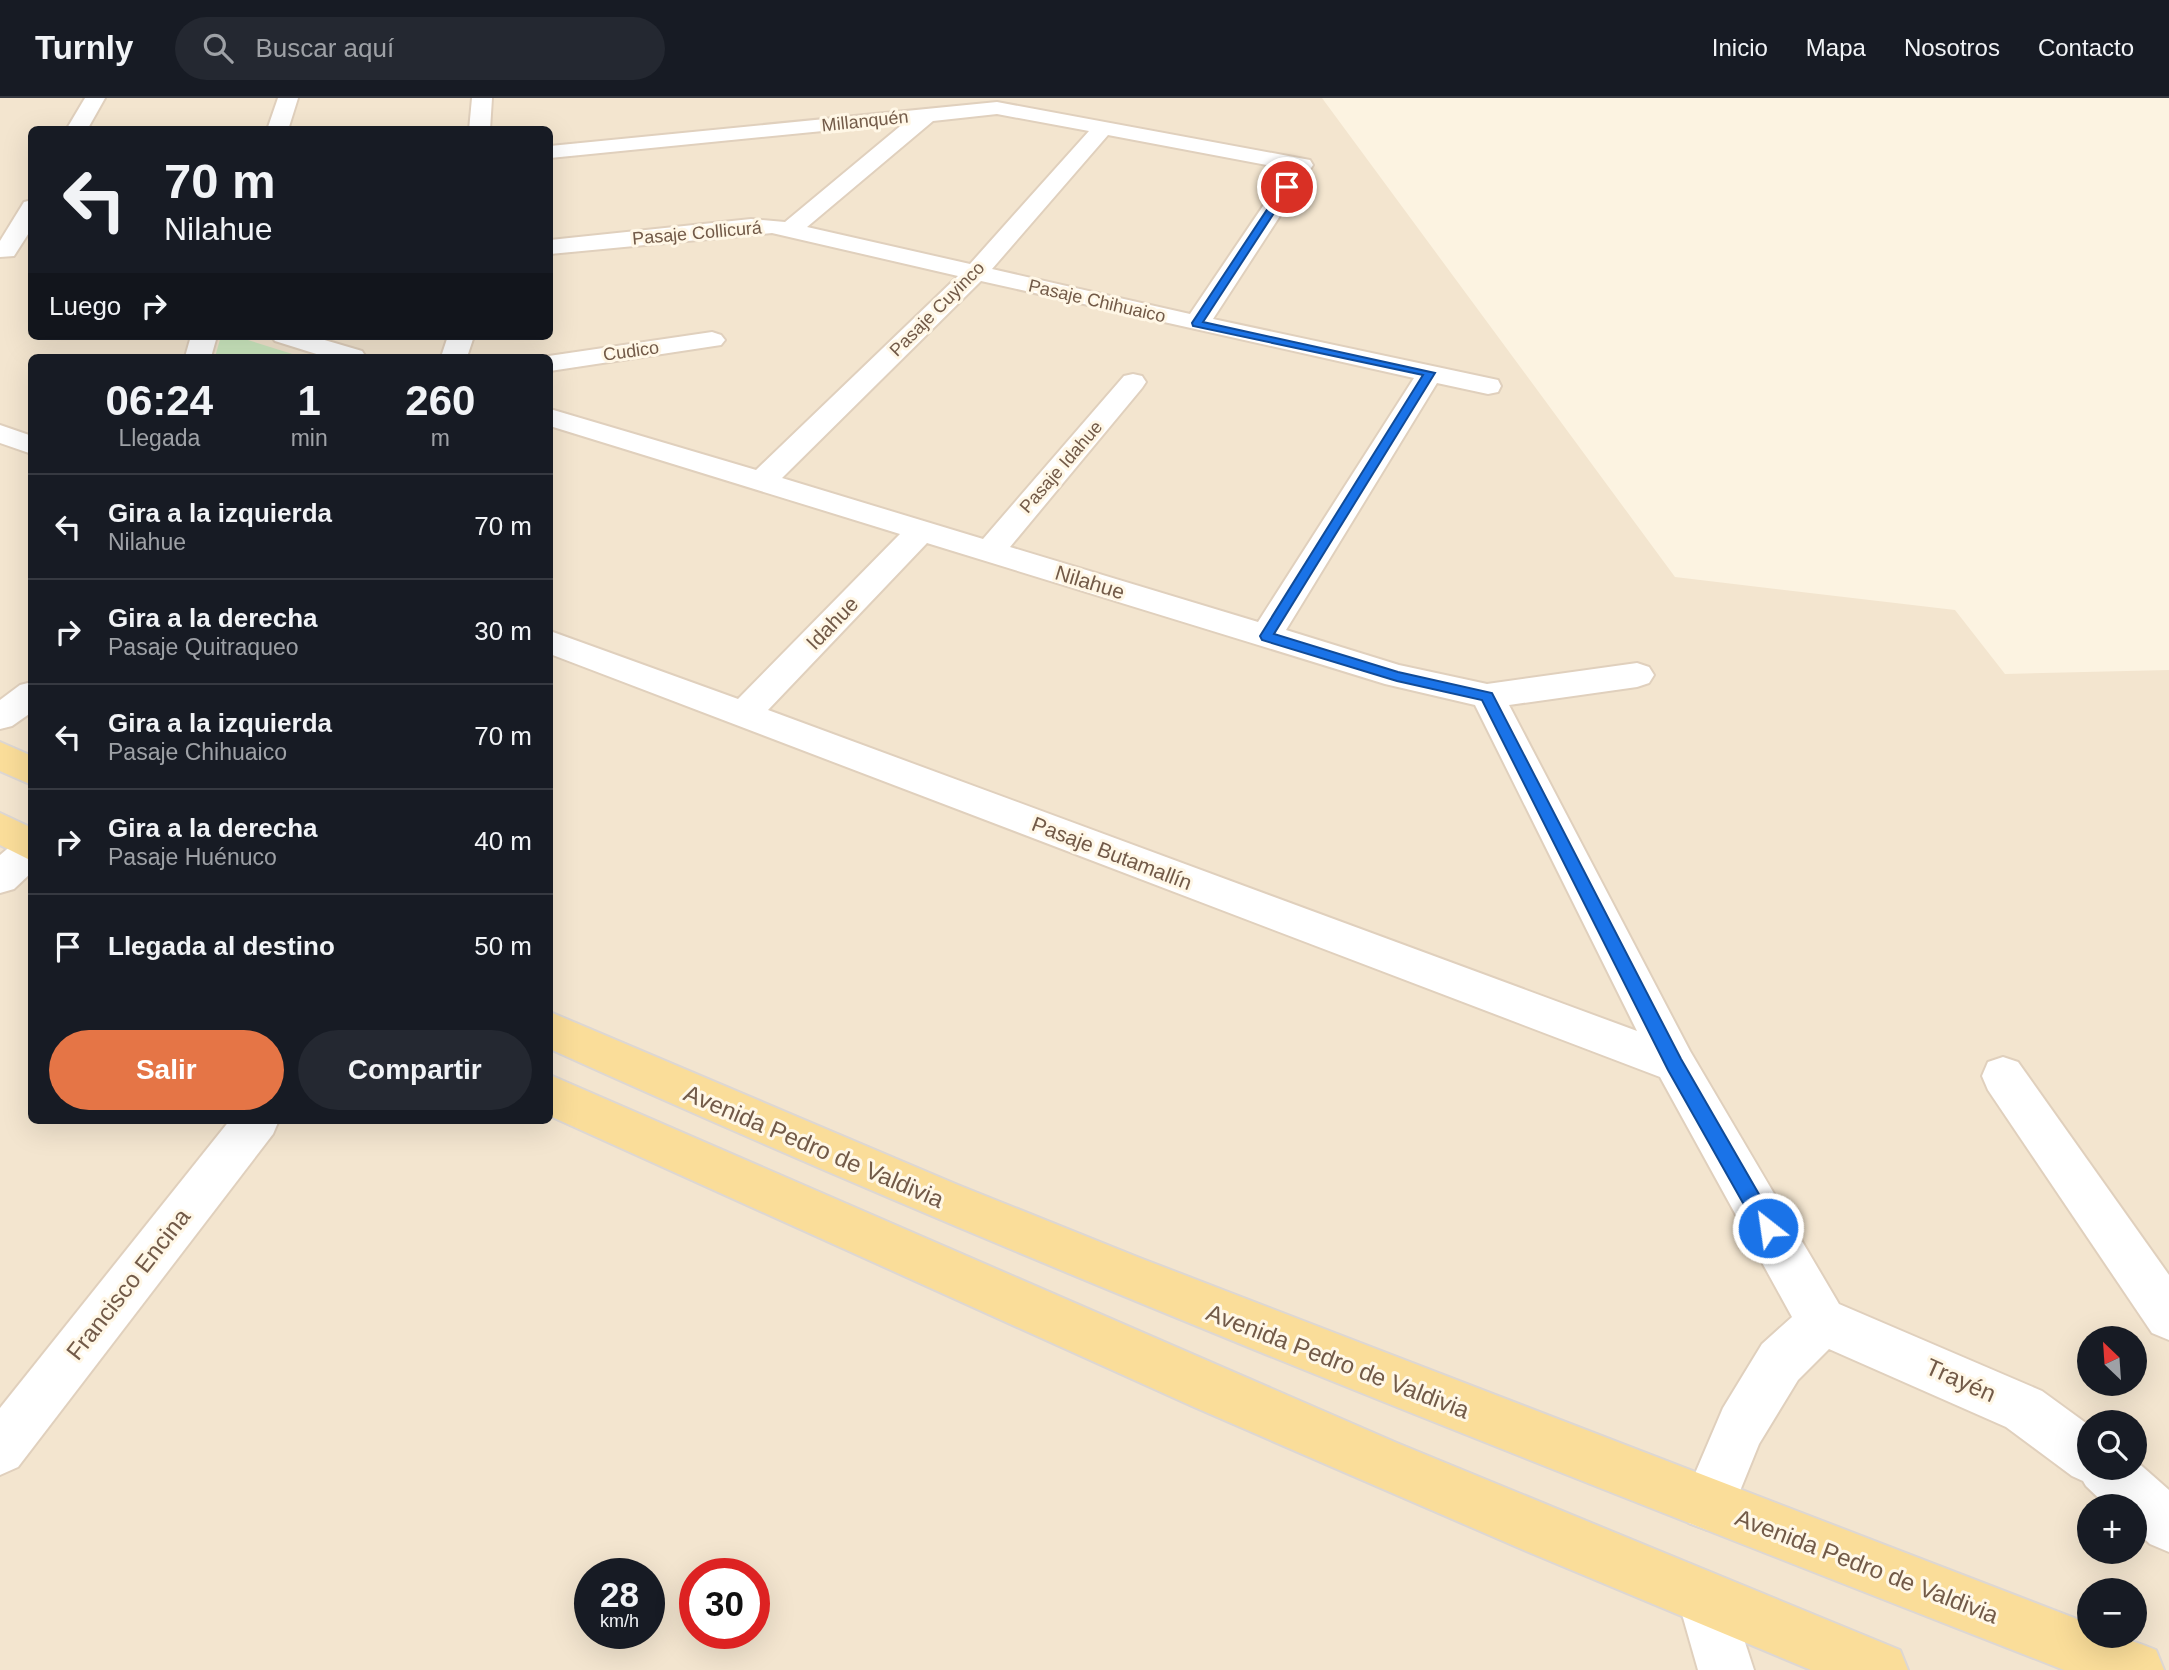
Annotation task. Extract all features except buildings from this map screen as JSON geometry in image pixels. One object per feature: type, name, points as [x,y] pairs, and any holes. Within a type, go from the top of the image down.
[{"type":"main road","points":[[0,755],[28,770]]},
{"type":"main road","points":[[0,827],[28,845]]},
{"type":"main road","name":"Avenida Pedro de Valdivia","points":[[553,1032],[876,1174],[1219,1315],[2136,1670]]},
{"type":"main road","points":[[553,1096],[1185,1377],[1706,1600],[1880,1670]]},
{"type":"street","points":[[78,126],[95,98]]},
{"type":"street","points":[[278,126],[288,98]]},
{"type":"street","points":[[479,126],[482,98]]},
{"type":"street","name":"Millanquén","points":[[553,152],[997,108],[1301,165],[1197,323]]},
{"type":"street","name":"Pasaje Collicurá","points":[[553,247],[751,226],[772,226],[789,230],[928,114]]},
{"type":"street","name":"Pasaje Cuyinco","points":[[761,482],[975,273],[1104,127]]},
{"type":"street","points":[[28,213],[3,250],[28,258]]},
{"type":"street","name":"Pasaje Chihuaico","points":[[789,230],[1488,386]]},
{"type":"street","points":[[297,340],[343,354]]},
{"type":"street","name":"Cudico","points":[[553,363],[712,340]]},
{"type":"street","points":[[1266,636],[1430,373]]},
{"type":"street","name":"Pasaje Idahue","points":[[989,552],[1133,382]]},
{"type":"street","name":"Nilahue","points":[[553,418],[1397,676],[1487,696],[1637,675]]},
{"type":"street","points":[[0,433],[28,444]]},
{"type":"street","name":"Idahue","points":[[743,715],[921,531]]},
{"type":"street","name":"Pasaje Butamallín","points":[[553,643],[1675,1064]]},
{"type":"street","points":[[1487,696],[1675,1064],[1822,1322],[1780,1362],[1741,1426],[1707,1504]]},
{"type":"street","points":[[0,717],[28,697]]},
{"type":"street","points":[[0,877],[28,852]]},
{"type":"street","points":[[2003,1076],[2169,1316]]},
{"type":"street","name":"Francisco Encina","points":[[0,1449],[254,1124]]},
{"type":"street","name":"Trayén","points":[[1822,1322],[1912,1358],[2024,1409],[2077,1448]]},
{"type":"street","points":[[2118,1480],[2169,1525]]},
{"type":"street","points":[[1706,1600],[1726,1670]]},
{"type":"shaded area","points":[[0,98],[1322,98],[1675,577],[1955,610],[2005,674],[2169,670],[2169,1670],[0,1670]]},
{"type":"green space","points":[[220,340],[248,340],[292,354],[216,354]]},
{"type":"route","points":[[1287,187],[1197,323],[1430,373],[1266,636],[1397,676],[1487,696],[1675,1064],[1768,1228]]}]
